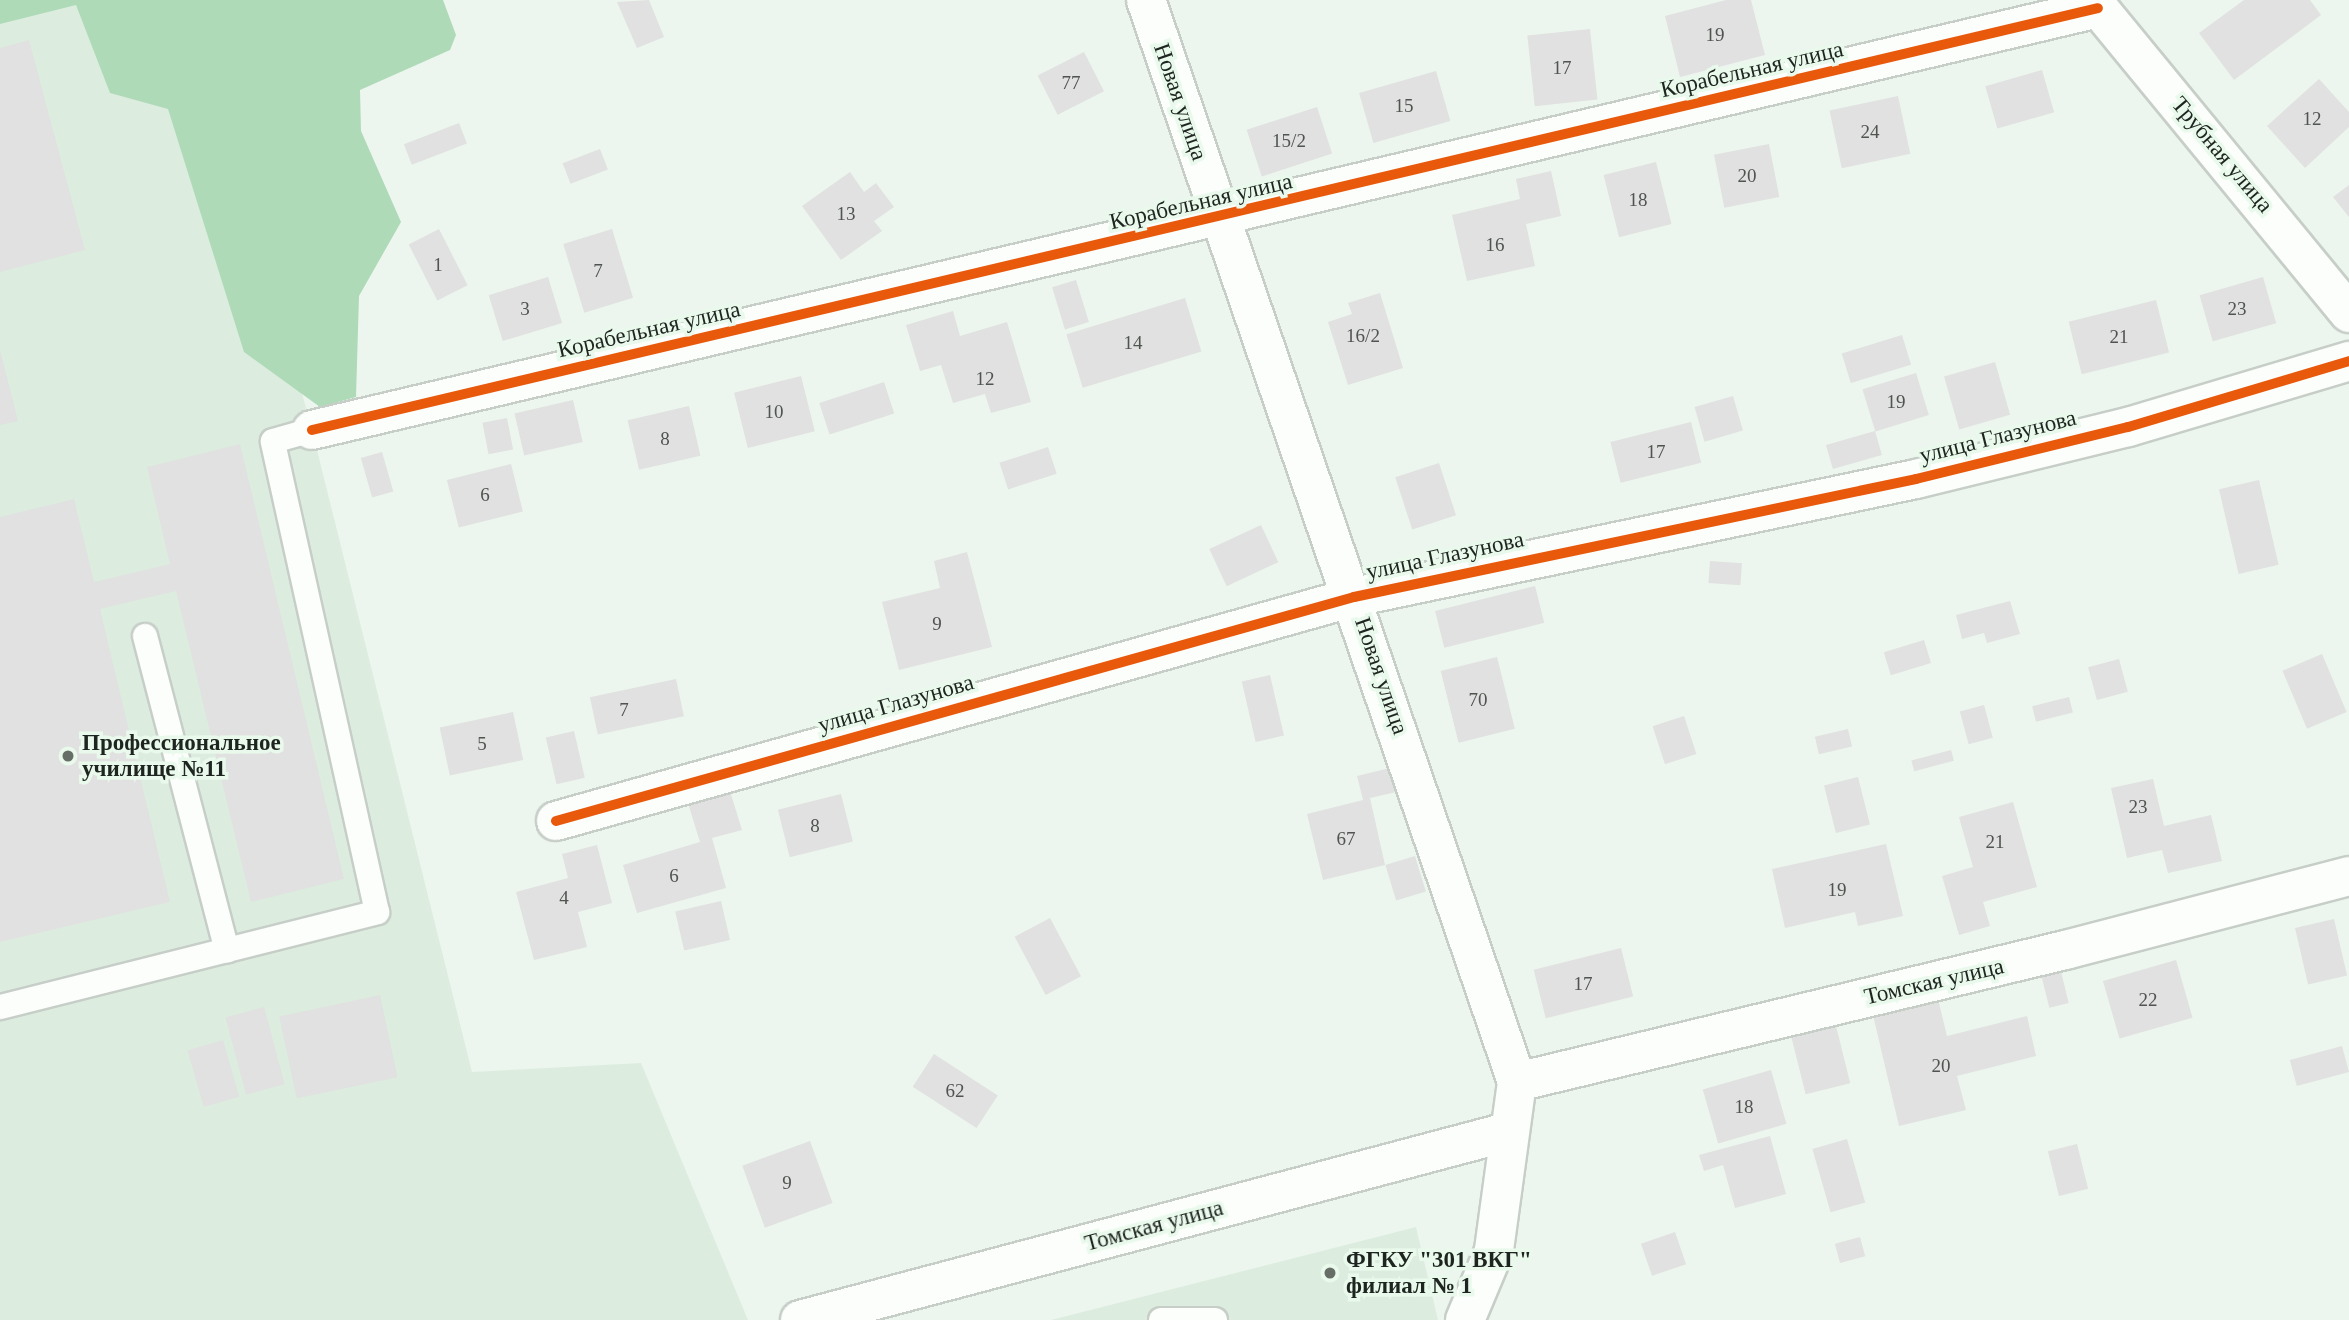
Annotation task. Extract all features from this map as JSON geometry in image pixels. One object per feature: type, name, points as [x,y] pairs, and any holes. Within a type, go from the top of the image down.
[{"type":"street","name":"Новая улица","points":[[1146,0],[1219,219],[1354,597],[1517,1082],[1507,1132],[1494,1251],[1465,1320]]},
{"type":"street","name":"Корабельная улица","points":[[312,430],[1219,219],[2095,4]]},
{"type":"street","name":"Трубная улица","points":[[2095,4],[2349,313]]},
{"type":"street","name":"улица Глазунова","points":[[556,821],[1354,597],[1916,479],[2128,427],[2349,361]]},
{"type":"street","name":"Томская улица","points":[[1517,1082],[2065,950],[2349,876]]},
{"type":"street","name":"Томская улица","points":[[800,1320],[1507,1132]]},
{"type":"lane","points":[[0,1007],[377,912],[273,441],[312,430]]},
{"type":"lane","points":[[145,636],[227,950]]},
{"type":"lane","points":[[1161,1320],[1215,1320]]},
{"type":"shaded area","points":[[0,0],[196,0],[312,430],[472,1072],[641,1063],[748,1320],[0,1320]]},
{"type":"shaded area","name":"ФГКУ \"301 ВКГ\" филиал № 1","points":[[1416,1227],[1438,1320],[1051,1320]]},
{"type":"green space","points":[[0,0],[443,0],[456,35],[450,50],[360,90],[361,131],[401,222],[359,296],[356,397],[320,407],[244,352],[168,109],[110,93],[76,5],[0,24]]},
{"type":"building","points":[[649,0],[664,37],[637,48],[617,2]]},
{"type":"building","points":[[1726,0],[1751,0],[1765,55],[1680,77],[1665,16]]},
{"type":"building","points":[[2244,0],[2310,0],[2321,15],[2234,80],[2199,33]]},
{"type":"building","points":[[1590,29],[1597,100],[1535,106],[1527,36]]},
{"type":"building","points":[[29,40],[85,250],[0,272],[0,48]]},
{"type":"building","points":[[1084,52],[1104,91],[1058,115],[1038,76]]},
{"type":"building","points":[[2042,70],[2054,112],[1997,129],[1985,86]]},
{"type":"building","points":[[1436,71],[1450,121],[1373,143],[1359,93]]},
{"type":"building","points":[[2319,79],[2349,112],[2349,127],[2305,168],[2267,126]]},
{"type":"building","points":[[1898,96],[1910,154],[1842,168],[1830,111]]},
{"type":"building","points":[[1317,107],[1332,154],[1262,176],[1247,130]]},
{"type":"building","points":[[459,123],[467,144],[412,165],[404,144]]},
{"type":"building","points":[[1769,144],[1779,197],[1724,208],[1714,155]]},
{"type":"building","points":[[600,149],[608,170],[571,184],[563,163]]},
{"type":"building","points":[[1656,162],[1671,224],[1619,237],[1604,175]]},
{"type":"building","points":[[1551,171],[1561,216],[1526,224],[1535,266],[1467,281],[1452,215],[1520,199],[1516,179]]},
{"type":"building","points":[[850,172],[864,192],[876,183],[894,207],[874,221],[882,231],[841,260],[802,206]]},
{"type":"building","points":[[2349,185],[2349,217],[2333,197]]},
{"type":"building","points":[[439,229],[468,285],[437,301],[409,244]]},
{"type":"building","points":[[612,229],[633,298],[584,313],[563,244]]},
{"type":"building","points":[[548,277],[562,323],[503,341],[489,295]]},
{"type":"building","points":[[2263,277],[2276,323],[2213,341],[2200,295]]},
{"type":"building","points":[[1076,280],[1089,322],[1065,329],[1052,287]]},
{"type":"building","points":[[1380,293],[1403,368],[1348,385],[1328,322],[1352,314],[1348,303]]},
{"type":"building","points":[[1185,298],[1201,352],[1083,388],[1066,334]]},
{"type":"building","points":[[2156,300],[2169,352],[2082,374],[2069,322]]},
{"type":"building","points":[[953,311],[960,336],[1007,322],[1031,402],[991,413],[985,394],[953,403],[941,365],[920,371],[906,325]]},
{"type":"building","points":[[1902,335],[1911,365],[1851,383],[1842,353]]},
{"type":"building","points":[[0,350],[18,421],[0,425]]},
{"type":"building","points":[[1995,362],[2010,415],[1959,429],[1944,377]]},
{"type":"building","points":[[1916,373],[1929,415],[1875,431],[1862,389]]},
{"type":"building","points":[[801,376],[815,431],[748,448],[734,393]]},
{"type":"building","points":[[884,382],[894,413],[830,434],[819,403]]},
{"type":"building","points":[[1733,396],[1743,431],[1704,442],[1695,407]]},
{"type":"building","points":[[573,400],[583,442],[524,455],[515,413]]},
{"type":"building","points":[[689,406],[700,456],[639,470],[628,420]]},
{"type":"building","points":[[507,418],[513,449],[489,454],[482,423]]},
{"type":"building","points":[[1691,422],[1701,463],[1621,483],[1610,442]]},
{"type":"building","points":[[1875,431],[1882,455],[1833,469],[1826,445]]},
{"type":"building","points":[[240,444],[344,879],[251,902],[176,591],[100,609],[170,902],[0,942],[0,517],[74,499],[94,582],[170,564],[147,467]]},
{"type":"building","points":[[1048,447],[1057,474],[1008,489],[999,463]]},
{"type":"building","points":[[382,452],[393,491],[372,497],[361,458]]},
{"type":"building","points":[[1439,463],[1456,515],[1412,530],[1395,477]]},
{"type":"building","points":[[511,464],[523,512],[459,528],[447,480]]},
{"type":"building","points":[[2259,480],[2279,565],[2239,574],[2219,489]]},
{"type":"building","points":[[1261,525],[1278,562],[1227,586],[1209,549]]},
{"type":"building","points":[[967,552],[992,647],[899,670],[882,602],[940,588],[934,561]]},
{"type":"building","points":[[1710,561],[1742,563],[1740,585],[1708,583]]},
{"type":"building","points":[[1535,586],[1544,623],[1444,648],[1435,611]]},
{"type":"building","points":[[2010,601],[2020,634],[1987,643],[1984,633],[1962,639],[1956,615]]},
{"type":"building","points":[[1924,640],[1931,663],[1891,675],[1884,652]]},
{"type":"building","points":[[2322,654],[2347,712],[2307,729],[2282,671]]},
{"type":"building","points":[[1497,657],[1515,729],[1459,743],[1441,671]]},
{"type":"building","points":[[2119,659],[2128,692],[2097,700],[2088,667]]},
{"type":"building","points":[[1270,675],[1284,735],[1256,742],[1242,682]]},
{"type":"building","points":[[676,679],[684,716],[598,734],[590,697]]},
{"type":"building","points":[[2069,697],[2073,713],[2036,722],[2032,706]]},
{"type":"building","points":[[1984,705],[1993,738],[1969,744],[1960,711]]},
{"type":"building","points":[[513,712],[523,760],[450,776],[440,728]]},
{"type":"building","points":[[1684,716],[1696,754],[1665,764],[1653,726]]},
{"type":"building","points":[[1848,729],[1852,747],[1819,754],[1815,737]]},
{"type":"building","points":[[574,731],[585,778],[557,784],[546,738]]},
{"type":"building","points":[[1951,750],[1954,761],[1914,771],[1911,761]]},
{"type":"building","points":[[1390,768],[1396,792],[1370,798],[1385,865],[1323,880],[1307,814],[1363,800],[1357,776]]},
{"type":"building","points":[[1858,777],[1870,825],[1836,833],[1824,785]]},
{"type":"building","points":[[2153,779],[2164,826],[2211,815],[2222,861],[2168,873],[2162,850],[2127,858],[2111,788]]},
{"type":"building","points":[[729,788],[742,830],[712,838],[726,888],[637,913],[623,865],[700,842],[687,800]]},
{"type":"building","points":[[841,794],[853,842],[790,857],[778,810]]},
{"type":"building","points":[[2013,802],[2037,887],[1983,902],[1990,926],[1959,935],[1942,876],[1973,867],[1959,817]]},
{"type":"building","points":[[1886,844],[1903,916],[1858,926],[1855,912],[1785,928],[1772,869]]},
{"type":"building","points":[[597,845],[612,903],[578,912],[587,947],[534,960],[516,892],[568,878],[562,854]]},
{"type":"building","points":[[1415,856],[1426,891],[1396,900],[1385,865]]},
{"type":"building","points":[[721,901],[730,940],[684,951],[675,912]]},
{"type":"building","points":[[1050,918],[1081,976],[1046,995],[1015,937]]},
{"type":"building","points":[[2334,919],[2347,976],[2308,985],[2295,928]]},
{"type":"building","points":[[1621,948],[1633,997],[1546,1018],[1534,970]]},
{"type":"building","points":[[2176,960],[2193,1018],[2119,1039],[2103,981]]},
{"type":"building","points":[[2060,968],[2069,1003],[2049,1008],[2041,973]]},
{"type":"building","points":[[380,995],[397,1077],[297,1099],[279,1016]]},
{"type":"building","points":[[1938,999],[1947,1036],[2027,1016],[2036,1056],[1957,1076],[1966,1110],[1899,1126],[1873,1015]]},
{"type":"building","points":[[264,1007],[285,1084],[246,1095],[225,1017]]},
{"type":"building","points":[[1835,1022],[1850,1083],[1806,1094],[1790,1033]]},
{"type":"building","points":[[223,1040],[239,1097],[204,1107],[187,1050]]},
{"type":"building","points":[[2342,1046],[2349,1072],[2297,1086],[2290,1060]]},
{"type":"building","points":[[934,1054],[998,1095],[976,1128],[913,1087]]},
{"type":"building","points":[[1771,1070],[1786,1124],[1718,1143],[1703,1090]]},
{"type":"building","points":[[1770,1136],[1786,1194],[1735,1208],[1723,1165],[1704,1171],[1699,1155]]},
{"type":"building","points":[[1847,1139],[1865,1202],[1831,1212],[1812,1149]]},
{"type":"building","points":[[810,1141],[833,1203],[765,1228],[742,1166]]},
{"type":"building","points":[[2077,1144],[2088,1189],[2059,1196],[2048,1151]]},
{"type":"building","points":[[1675,1232],[1686,1264],[1652,1276],[1641,1244]]},
{"type":"building","points":[[1860,1237],[1865,1256],[1840,1263],[1835,1244]]},
{"type":"cycle path","points":[[312,430],[2098,8]]},
{"type":"cycle path","points":[[556,821],[1354,597],[1916,479],[2128,427],[2349,361]]},
{"type":"place","name":"Профессиональное училище №11","points":[[68,756]]},
{"type":"place","name":"ФГКУ \"301 ВКГ\" филиал № 1","points":[[1330,1273]]}]
